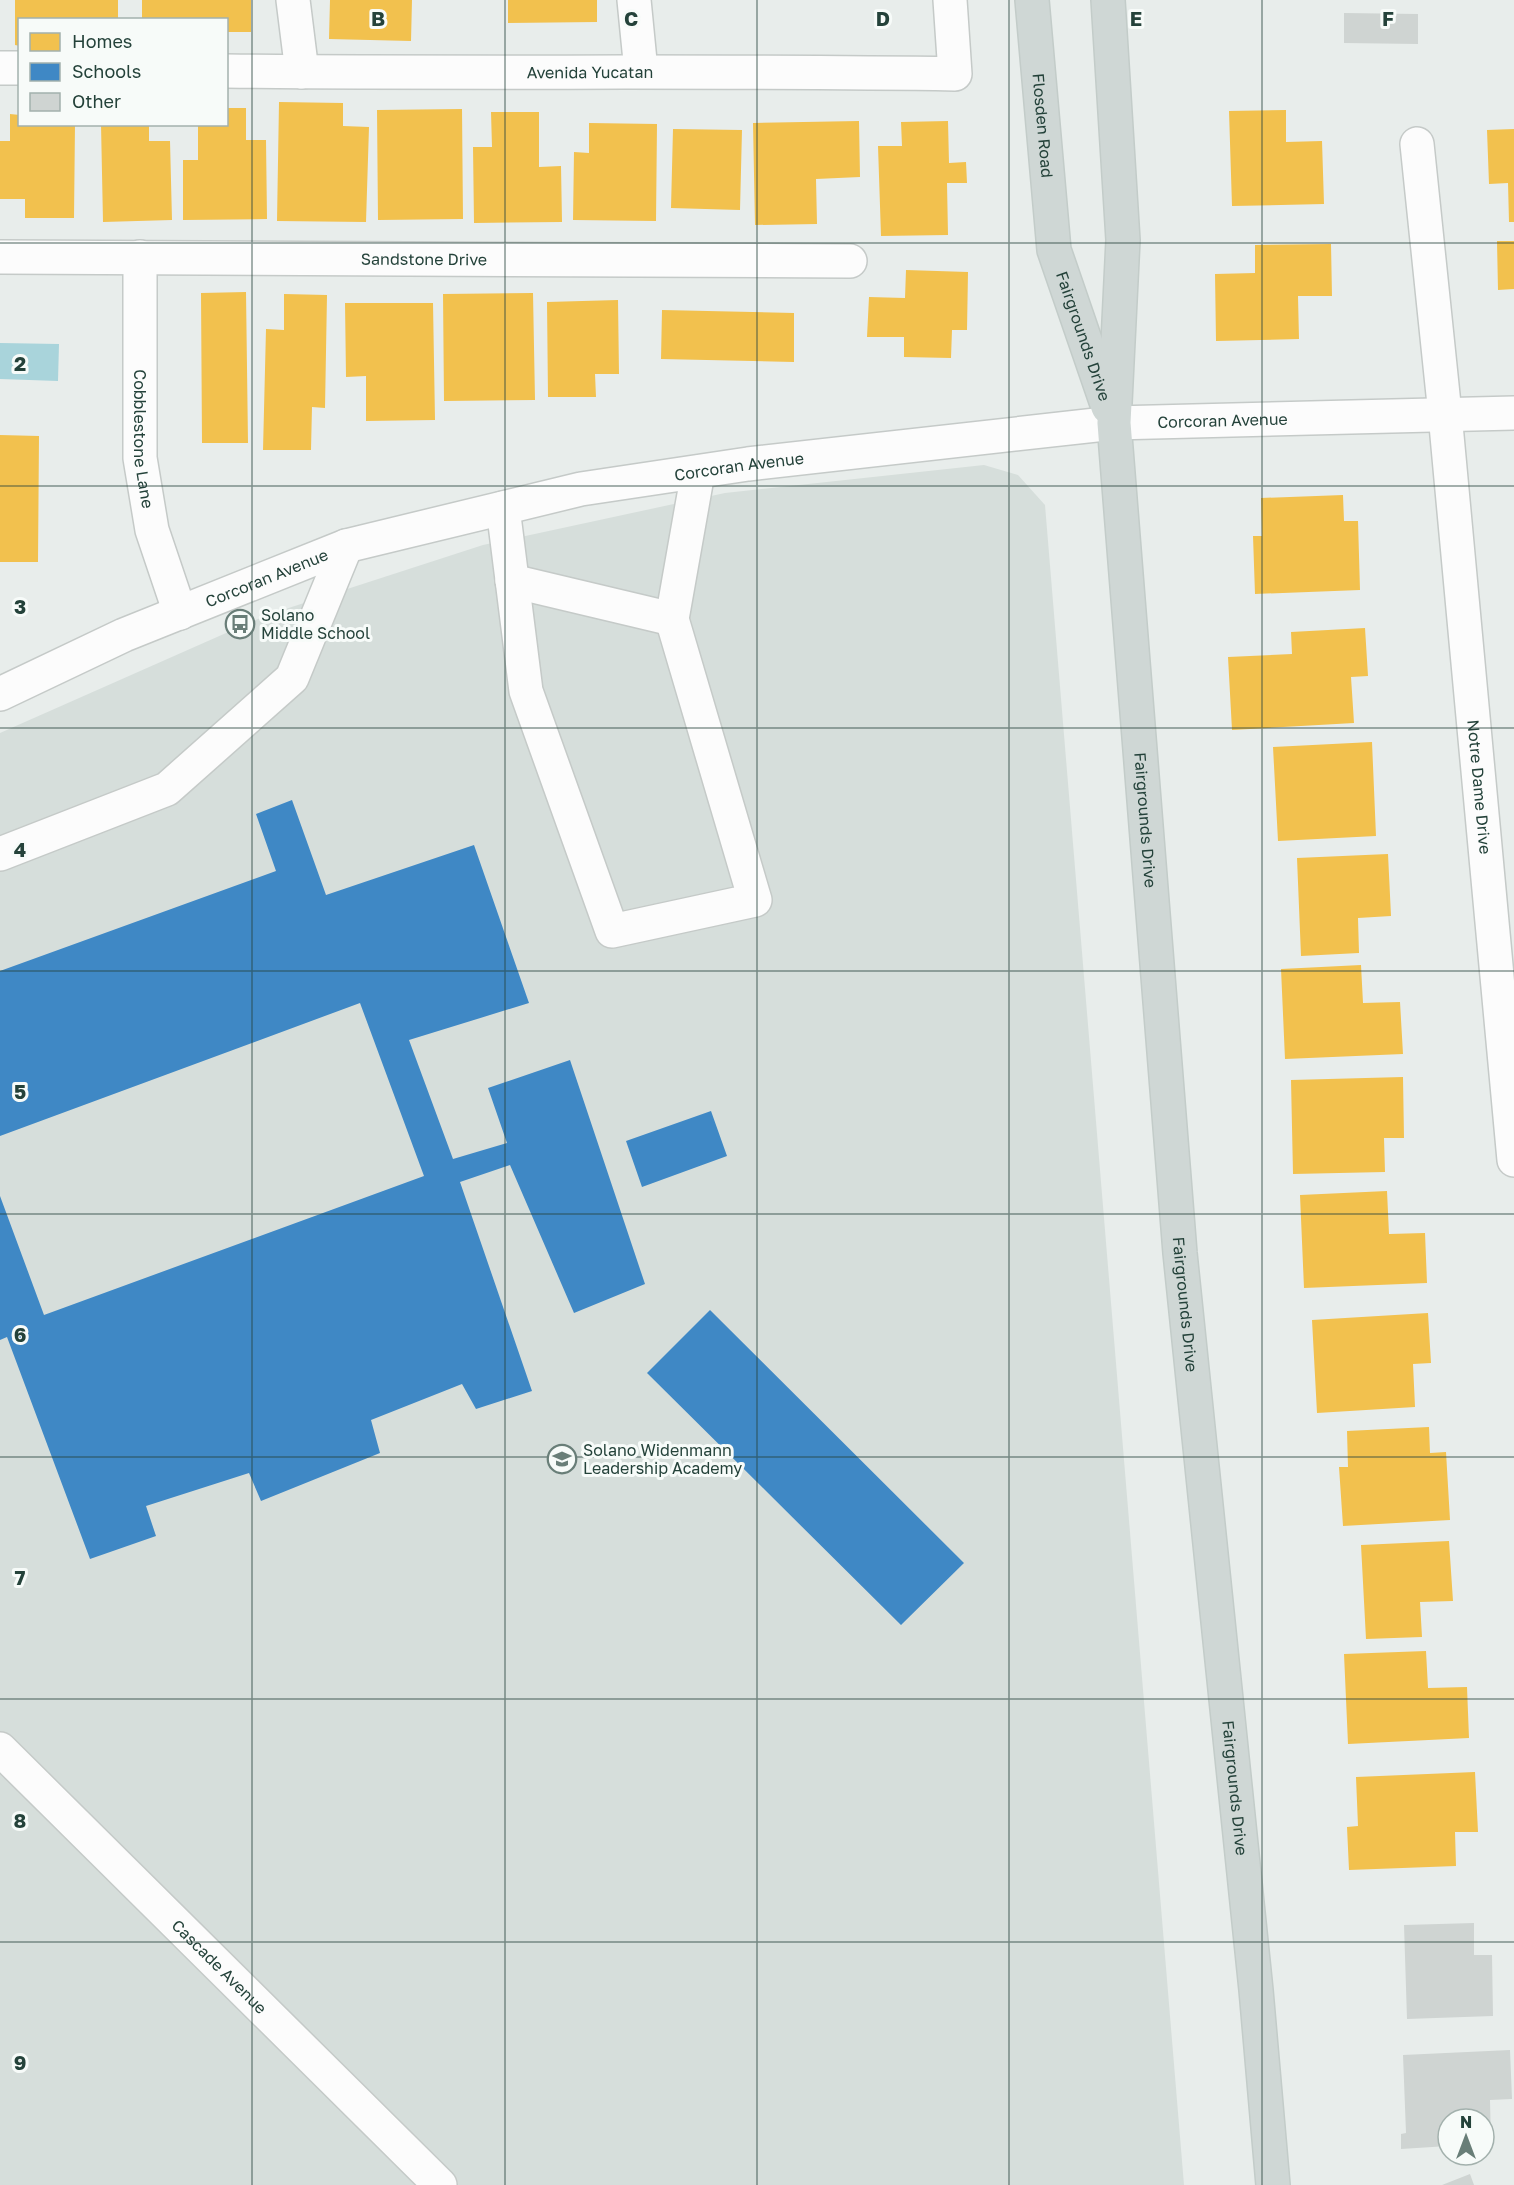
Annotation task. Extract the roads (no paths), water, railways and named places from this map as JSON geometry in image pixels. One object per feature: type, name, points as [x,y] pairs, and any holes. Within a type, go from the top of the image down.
[{"type":"main road","name":"Flosden Road","points":[[1032,0],[1054,250]]},
{"type":"main road","name":"Fairgrounds Drive","points":[[1108,0],[1123,240],[1114,423],[1180,1253],[1256,1990],[1273,2185]]},
{"type":"main road","name":"Fairgrounds Drive","points":[[1054,250],[1114,423]]},
{"type":"street","points":[[293,0],[302,72]]},
{"type":"street","points":[[634,0],[641,70]]},
{"type":"street","name":"Avenida Yucatan","points":[[228,71],[641,70],[955,74],[950,0]]},
{"type":"street","points":[[0,68],[18,68]]},
{"type":"street","name":"Notre Dame Drive","points":[[1417,144],[1514,1160]]},
{"type":"street","name":"Sandstone Drive","points":[[0,256],[850,261]]},
{"type":"street","name":"Cobblestone Lane","points":[[140,257],[140,458],[152,530],[180,613]]},
{"type":"street","name":"Corcoran Avenue","points":[[0,694],[124,635],[346,546],[581,489],[748,464],[1114,423],[1514,413]]},
{"type":"street","points":[[503,508],[526,691],[612,931],[755,900],[672,619],[698,472]]},
{"type":"street","points":[[0,854],[167,789],[292,678],[346,546]]},
{"type":"street","points":[[512,581],[672,619]]},
{"type":"street","name":"Cascade Avenue","points":[[0,1749],[440,2185]]},
{"type":"water","points":[[0,343],[59,344],[58,381],[0,379]]},
{"type":"place","name":"Solano Middle School","points":[[240,624]]},
{"type":"place","name":"Solano Widenmann Leadership Academy","points":[[562,1459]]}]
